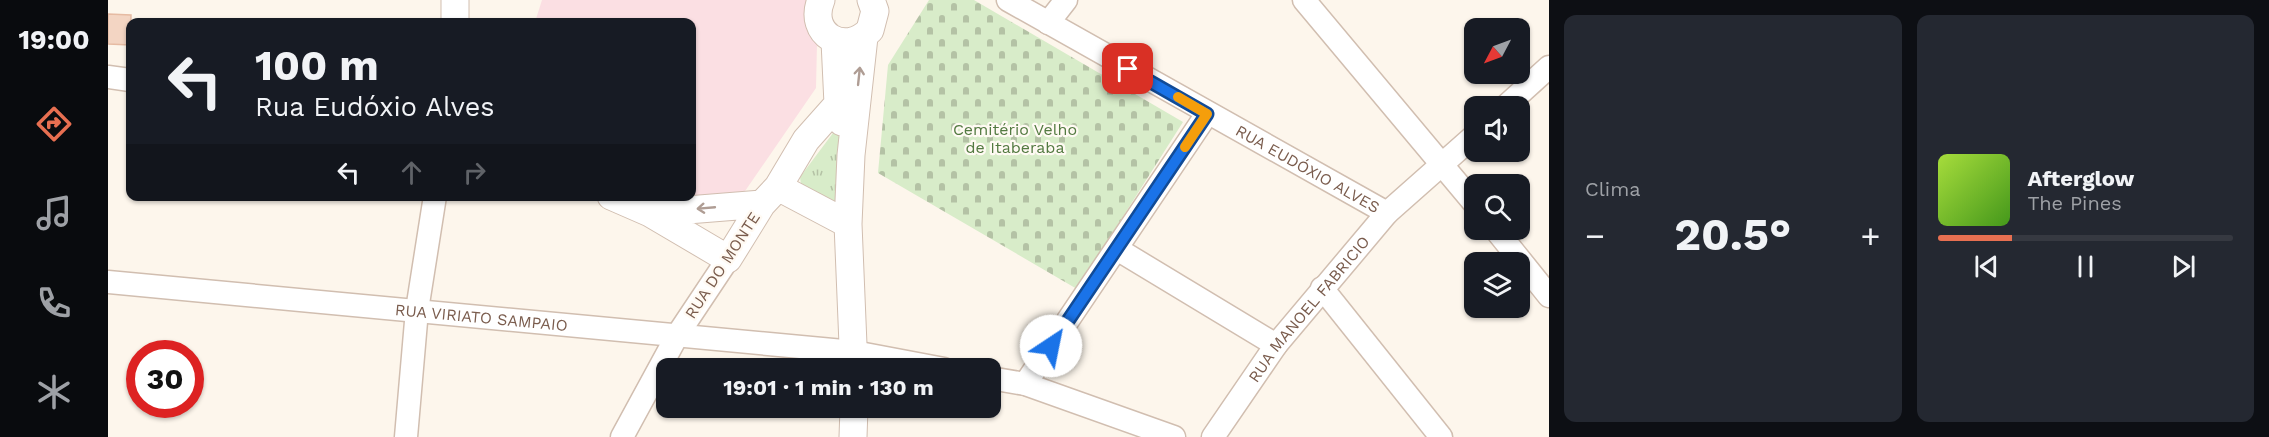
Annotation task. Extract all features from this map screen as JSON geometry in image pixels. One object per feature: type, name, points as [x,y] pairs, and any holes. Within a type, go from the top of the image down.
[{"type":"street","points":[[455,0],[455,18]]},
{"type":"street","points":[[821,0],[818,18],[821,27],[835,40],[845,43],[864,38]]},
{"type":"street","name":"RUA EUDÓXIO ALVES","points":[[1008,0],[1207,114],[1387,213]]},
{"type":"street","points":[[1048,23],[1066,0]]},
{"type":"street","points":[[1304,0],[1464,191]]},
{"type":"street","points":[[854,358],[848,224],[851,155],[864,38],[874,21],[877,4]]},
{"type":"street","points":[[835,40],[838,104],[851,155]]},
{"type":"street","points":[[1517,96],[1549,67]]},
{"type":"street","points":[[108,77],[126,79]]},
{"type":"street","name":"RUA DO MONTE","points":[[622,437],[678,334],[806,140],[838,104]]},
{"type":"street","points":[[1025,384],[1207,114]]},
{"type":"street","name":"RUA MANOEL FABRICIO","points":[[1213,437],[1276,345],[1322,288],[1387,213],[1464,145]]},
{"type":"street","points":[[650,213],[770,195],[848,224]]},
{"type":"street","points":[[406,437],[417,310],[434,201]]},
{"type":"street","points":[[622,201],[650,213],[728,259]]},
{"type":"street","points":[[1504,240],[1549,296]]},
{"type":"street","points":[[1117,249],[1276,345]]},
{"type":"street","name":"RUA VIRIATO SAMPAIO","points":[[108,282],[678,334],[840,358]]},
{"type":"street","points":[[1322,288],[1441,437]]},
{"type":"street","points":[[1001,380],[1025,384],[1174,437]]},
{"type":"street","points":[[854,418],[854,437]]},
{"type":"shaded area","points":[[542,0],[818,0],[816,88],[743,194],[696,200],[696,18],[536,18]]},
{"type":"green space","name":"Cemitério Velho de Itaberaba","points":[[929,0],[974,0],[1183,122],[1077,289],[878,173],[888,65]]},
{"type":"green space","points":[[836,129],[841,131],[843,205],[801,185],[800,177]]},
{"type":"building","points":[[108,14],[131,15],[131,18],[126,18],[126,45],[108,44]]},
{"type":"slow traffic","points":[[1178,97],[1207,114],[1185,147]]},
{"type":"route","points":[[1051,346],[1207,114],[1128,69]]}]
